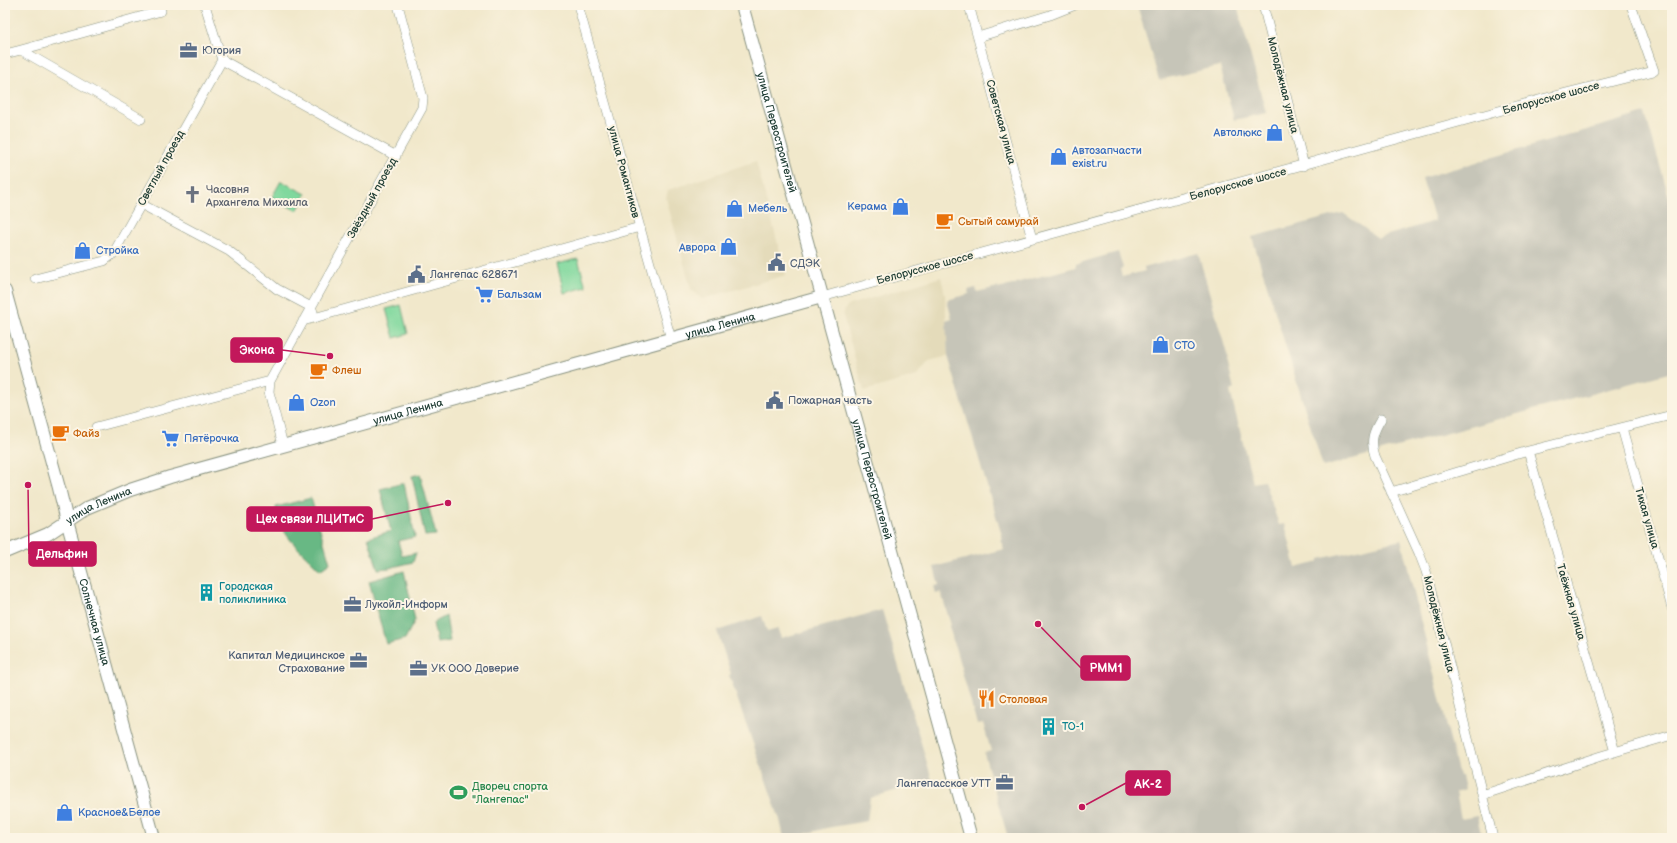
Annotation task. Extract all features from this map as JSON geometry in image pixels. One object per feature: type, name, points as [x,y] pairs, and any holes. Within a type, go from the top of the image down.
[{"type":"street","points":[[205,5],[222,60],[396,156]]},
{"type":"street","name":"Звёздный проезд","points":[[270,382],[422,108],[423,98],[398,5]]},
{"type":"street","name":"улица Романтиков","points":[[578,5],[671,339]]},
{"type":"street","name":"улица Первостроителей","points":[[742,5],[971,838]]},
{"type":"street","name":"Советская улица","points":[[969,5],[1032,239]]},
{"type":"street","points":[[978,37],[1050,15],[1075,5]]},
{"type":"street","name":"Молодёжная улица","points":[[1263,5],[1304,166]]},
{"type":"street","name":"Белорусское шоссе","points":[[822,297],[1304,166],[1546,98],[1654,72],[1631,5]]},
{"type":"street","points":[[5,54],[161,11]]},
{"type":"street","points":[[21,50],[141,119]]},
{"type":"street","name":"Светлый проезд","points":[[35,279],[109,258],[113,254],[222,60]]},
{"type":"street","points":[[141,204],[229,251],[277,289],[311,307],[316,317]]},
{"type":"street","points":[[304,321],[640,227]]},
{"type":"street","name":"Солнечная улица","points":[[5,291],[154,838]]},
{"type":"street","name":"улица Ленина","points":[[5,552],[42,537],[87,508],[130,490],[170,477],[822,297]]},
{"type":"street","points":[[96,427],[270,382],[269,392],[283,445]]},
{"type":"street","points":[[1391,492],[1528,451],[1672,415]]},
{"type":"street","name":"Молодёжная улица","points":[[1381,419],[1374,430],[1372,445],[1375,456],[1420,553],[1426,571],[1493,838]]},
{"type":"street","name":"Тихая улица","points":[[1622,428],[1672,608]]},
{"type":"street","name":"Таёжная улица","points":[[1528,451],[1615,752]]},
{"type":"street","points":[[1482,795],[1672,735]]},
{"type":"shaded area","points":[[1137,5],[1237,5],[1266,113],[1234,120],[1220,66],[1159,80]]},
{"type":"shaded area","points":[[1645,113],[1672,208],[1672,372],[1323,467],[1252,237],[1343,213],[1378,238],[1435,221],[1422,178]]},
{"type":"shaded area","name":"Аврора","points":[[756,161],[786,275],[702,299],[691,289],[666,198],[668,190]]},
{"type":"shaded area","points":[[1118,252],[1123,268],[1120,269],[1122,277],[1145,271],[1144,268],[1198,253],[1228,358],[1227,361],[1234,389],[1230,391],[1253,483],[1264,481],[1279,525],[1285,524],[1296,568],[1319,562],[1319,559],[1401,540],[1459,776],[1462,776],[1465,789],[1456,792],[1461,819],[1477,816],[1482,838],[1008,838],[984,753],[991,751],[983,723],[977,724],[949,626],[951,625],[941,592],[936,594],[934,586],[939,585],[934,567],[1004,549],[1001,540],[1003,539],[948,356],[946,321],[952,319],[947,300],[969,294],[968,290],[976,288],[977,292],[998,287],[998,289],[1076,267],[1076,264]]},
{"type":"shaded area","points":[[941,277],[945,295],[948,356],[929,361],[917,376],[864,391],[843,316],[845,309],[849,305]]},
{"type":"shaded area","points":[[882,610],[932,780],[870,798],[867,821],[826,828],[792,838],[784,838],[780,820],[729,675],[731,674],[717,631],[762,616],[767,632],[778,629],[781,638]]},
{"type":"green space","points":[[281,181],[306,194],[297,211],[272,197]]},
{"type":"green space","points":[[578,259],[586,287],[564,293],[557,264]]},
{"type":"green space","points":[[401,305],[408,334],[394,338],[386,309]]},
{"type":"green space","points":[[420,474],[436,535],[425,536],[412,476]]},
{"type":"green space","points":[[404,483],[415,537],[398,541],[402,556],[416,553],[413,562],[378,569],[368,538],[391,531],[380,489]]},
{"type":"green space","points":[[311,498],[330,563],[320,570],[292,542],[277,516],[276,507]]},
{"type":"green space","points":[[404,571],[415,620],[405,639],[386,644],[369,581]]},
{"type":"green space","points":[[446,616],[450,641],[437,643],[433,623]]},
{"type":"place","name":"Югория","points":[[189,50]]},
{"type":"place","name":"Автолюкс","points":[[1275,132]]},
{"type":"place","name":"Автозапчасти exist.ru","points":[[1059,156]]},
{"type":"place","name":"Часовня Архангела Михаила","points":[[193,195]]},
{"type":"place","name":"Керама","points":[[900,206]]},
{"type":"place","name":"Мебель","points":[[735,208]]},
{"type":"place","name":"Сытый самурай","points":[[945,221]]},
{"type":"place","name":"Аврора","points":[[729,247]]},
{"type":"place","name":"Стройка","points":[[83,250]]},
{"type":"place","name":"СДЭК","points":[[777,263]]},
{"type":"place","name":"Лангепас 628671","points":[[417,274]]},
{"type":"place","name":"Бальзам","points":[[484,294]]},
{"type":"place","name":"СТО","points":[[1161,345]]},
{"type":"place","name":"Экона","points":[[330,356]]},
{"type":"place","name":"Флеш","points":[[319,370]]},
{"type":"place","name":"Пожарная часть","points":[[775,400]]},
{"type":"place","name":"Ozon","points":[[297,402]]},
{"type":"place","name":"Файз","points":[[60,433]]},
{"type":"place","name":"Пятёрочка","points":[[171,438]]},
{"type":"place","name":"Дельфин","points":[[28,485]]},
{"type":"place","name":"Цех связи ЛЦИТиС","points":[[448,503]]},
{"type":"place","name":"Городская поликлиника","points":[[206,592]]},
{"type":"place","name":"Лукойл-Информ","points":[[352,604]]},
{"type":"place","name":"РММ1","points":[[1038,624]]},
{"type":"place","name":"Капитал Медицинское Страхование","points":[[358,661]]},
{"type":"place","name":"УК ООО Доверие","points":[[418,668]]},
{"type":"place","name":"Столовая","points":[[986,699]]},
{"type":"place","name":"ТО-1","points":[[1049,726]]},
{"type":"place","name":"Лангепасское УТТ","points":[[1004,783]]},
{"type":"place","name":"Дворец спорта \"Лангепас\"","points":[[459,792]]},
{"type":"place","name":"АК-2","points":[[1082,807]]},
{"type":"place","name":"Красное&Белое","points":[[65,812]]}]
